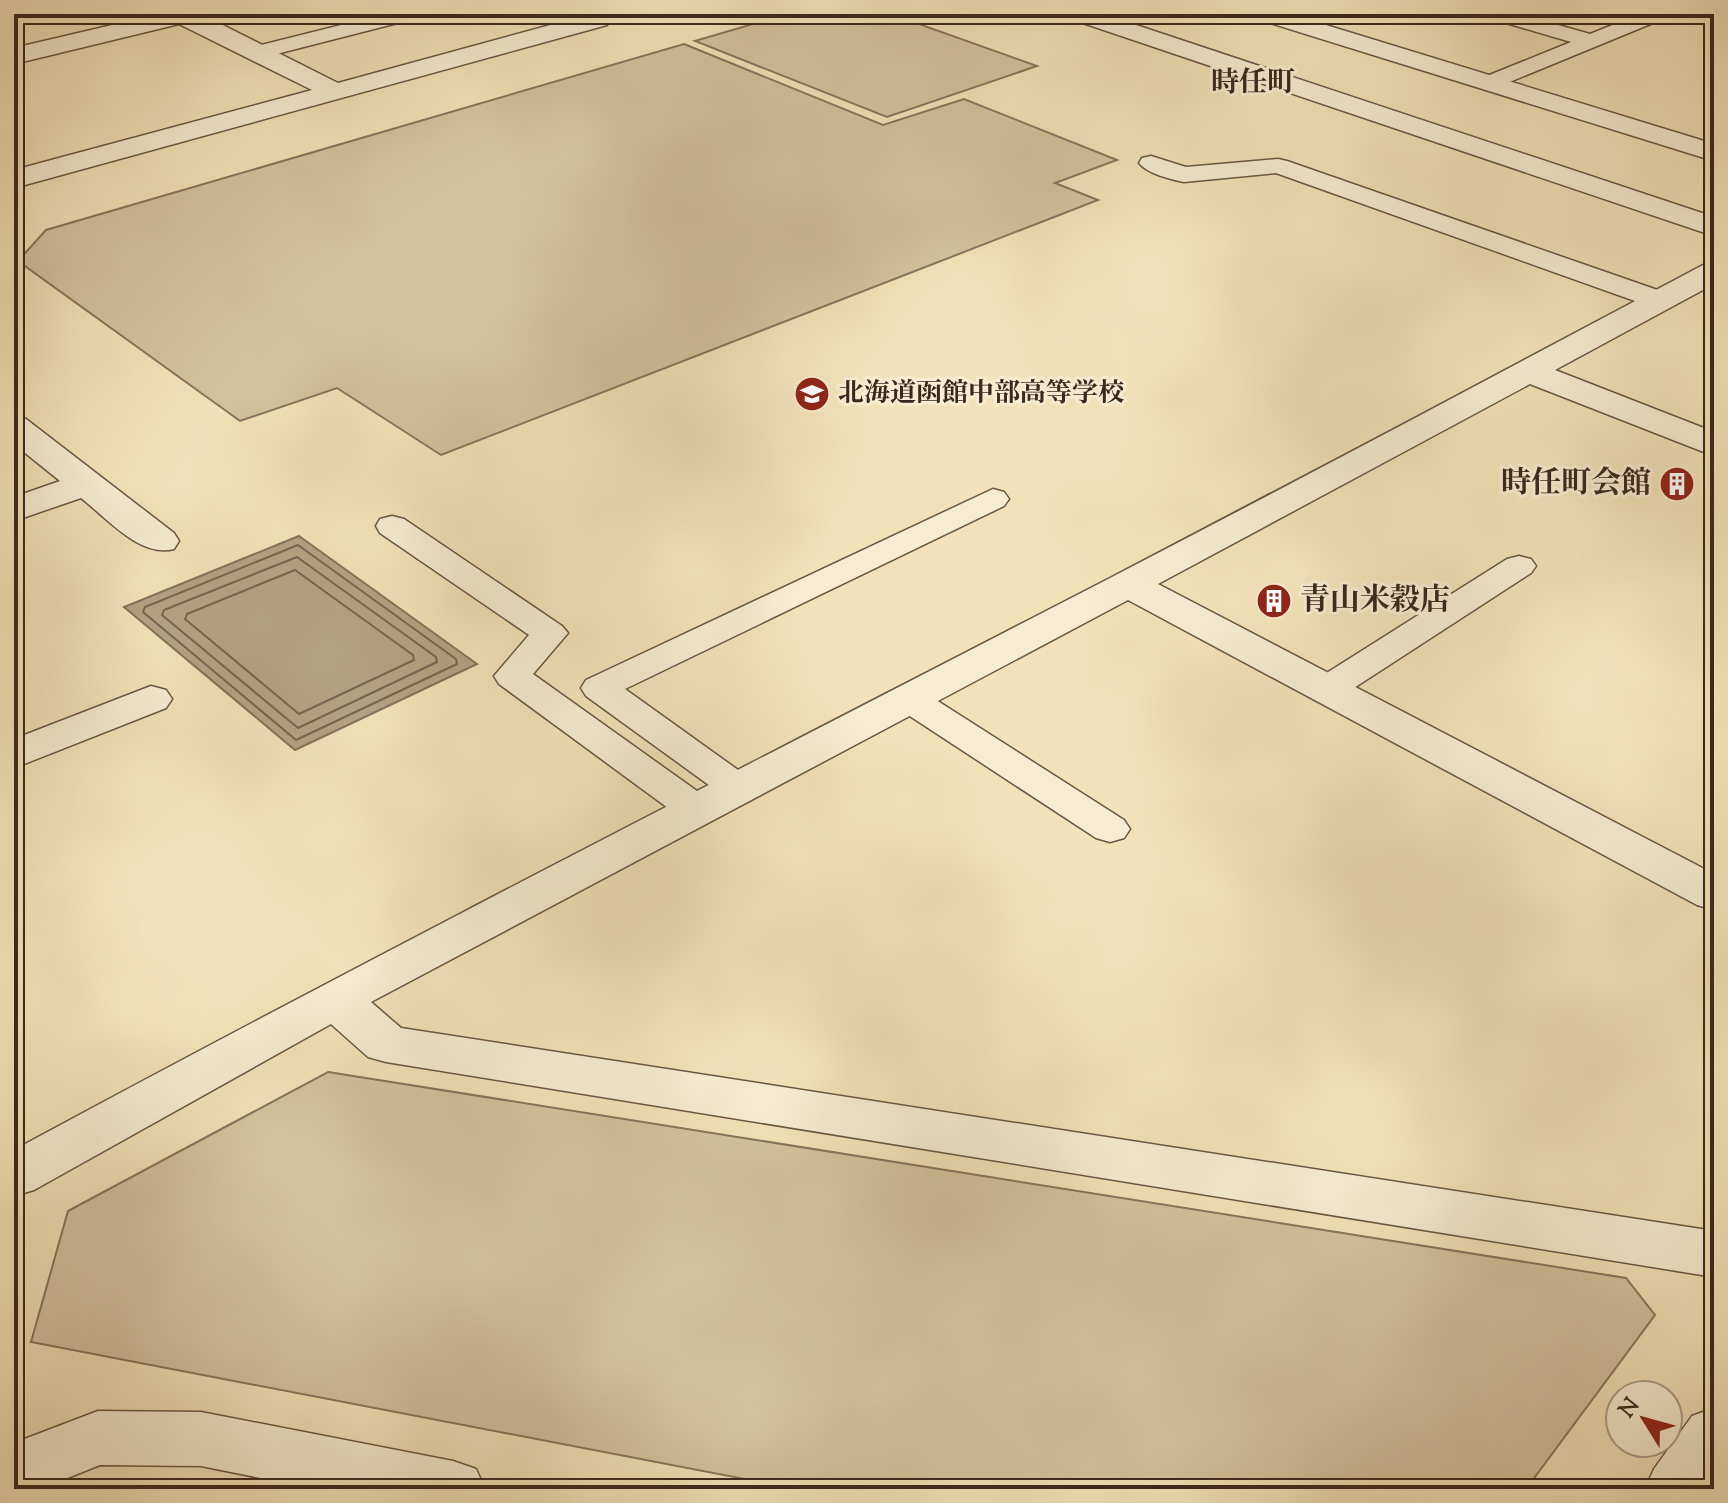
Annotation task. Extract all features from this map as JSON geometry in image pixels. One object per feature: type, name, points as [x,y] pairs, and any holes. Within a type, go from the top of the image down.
[{"type":"street","points":[[1079,14],[1714,227]]},
{"type":"street","points":[[1265,14],[1714,153]]},
{"type":"street","points":[[14,56],[183,15],[334,91]]},
{"type":"street","points":[[14,179],[601,16]]},
{"type":"street","points":[[1129,31],[1167,18]]},
{"type":"street","points":[[14,1175],[335,999],[1128,584],[1714,272]]},
{"type":"street","points":[[1526,370],[1714,445]]},
{"type":"street","points":[[14,426],[160,541]]},
{"type":"street","points":[[14,510],[86,484]]},
{"type":"street","points":[[1128,584],[1714,894]]},
{"type":"street","points":[[14,755],[151,699]]},
{"type":"street","points":[[335,999],[386,1044],[1714,1254]]},
{"type":"street","points":[[1677,1489],[1714,1435]]},
{"type":"street","points":[[14,1471],[98,1438],[201,1439],[453,1489]]},
{"type":"lane","points":[[257,53],[410,14]]},
{"type":"lane","points":[[1496,14],[1593,42]]},
{"type":"lane","points":[[1490,83],[1658,14]]},
{"type":"lane","points":[[1151,163],[1184,175],[1278,166],[1659,300]]},
{"type":"lane","points":[[738,788],[599,688],[993,499]]},
{"type":"lane","points":[[392,526],[550,633],[512,676],[697,810]]},
{"type":"lane","points":[[1327,689],[1519,566]]},
{"type":"lane","points":[[909,699],[1110,829]]},
{"type":"shaded area","points":[[787,14],[891,14],[1037,66],[887,117],[695,41]]},
{"type":"shaded area","points":[[684,44],[883,125],[964,99],[1117,160],[1055,183],[1098,200],[441,455],[337,388],[240,421],[18,261],[46,230]]},
{"type":"shaded area","points":[[328,1072],[1626,1278],[1655,1315],[1608,1379],[1604,1379],[1604,1384],[1526,1489],[797,1489],[31,1342],[68,1211]]},
{"type":"water","points":[[299,536],[477,664],[295,750],[124,607]]},
{"type":"place","name":"北海道函館中部高等学校","points":[[812,394]]},
{"type":"place","name":"時任町会館","points":[[1677,484]]},
{"type":"place","name":"青山米穀店","points":[[1274,601]]},
{"type":"district","name":"時任町","points":[[1253,84]]}]
